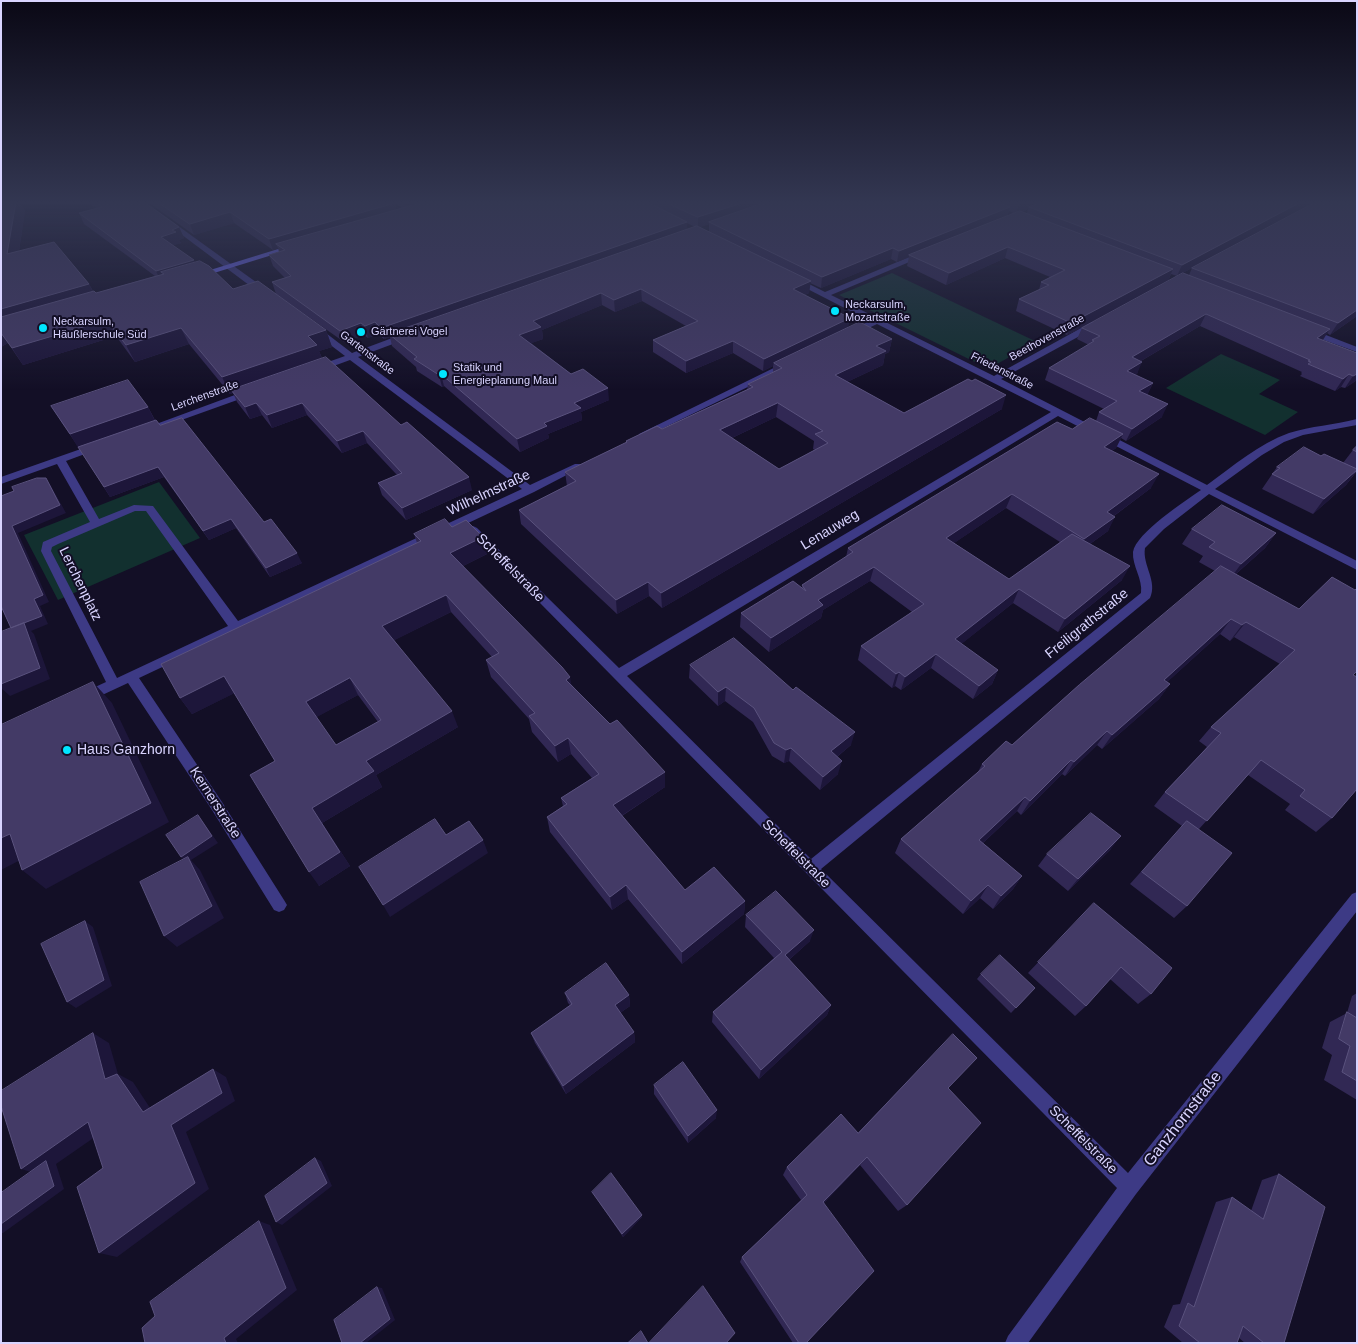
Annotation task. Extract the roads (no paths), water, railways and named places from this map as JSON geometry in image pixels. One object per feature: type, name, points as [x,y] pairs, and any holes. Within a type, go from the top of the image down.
[{"type":"main road","points":[[191,278],[233,265]]},
{"type":"street","points":[[825,295],[898,265]]},
{"type":"street","points":[[229,266],[272,298]]},
{"type":"street","name":"Friedenstraße","points":[[784,274],[994,379],[1357,566]]},
{"type":"street","name":"Beethovenstraße","points":[[994,379],[1107,318]]},
{"type":"street","name":"Gartenstraße","points":[[304,321],[530,490]]},
{"type":"street","points":[[842,338],[877,321]]},
{"type":"street","points":[[1302,329],[1357,350]]},
{"type":"street","points":[[307,372],[417,332]]},
{"type":"street","points":[[637,438],[797,360]]},
{"type":"street","name":"Lerchenstraße","points":[[133,434],[261,388]]},
{"type":"street","name":"Lenauweg","points":[[618,675],[1058,412]]},
{"type":"street","name":"Freiligrathstraße","points":[[810,869],[1146,595],[1148,589],[1139,553],[1141,545],[1208,489],[1270,446],[1296,435],[1357,422]]},
{"type":"street","points":[[1,481],[106,444]]},
{"type":"street","points":[[60,460],[96,523]]},
{"type":"street","name":"Wilhelmstraße","points":[[71,704],[592,460]]},
{"type":"street","name":"Lerchenplatz","points":[[114,685],[46,551],[47,546],[54,541],[134,508],[149,508],[236,627]]},
{"type":"street","name":"Scheffelstraße","points":[[464,521],[1129,1187]]},
{"type":"street","name":"Kernerstraße","points":[[131,677],[217,806],[279,905]]},
{"type":"street","name":"Ganzhornstraße","points":[[1015,1343],[1129,1187],[1357,899]]},
{"type":"place","name":"Neckarsulm, Mozartstraße","points":[[835,311]]},
{"type":"place","name":"Neckarsulm, Häußlerschule Süd","points":[[43,328]]},
{"type":"place","name":"Gärtnerei Vogel","points":[[361,332]]},
{"type":"place","name":"Statik und Energieplanung Maul","points":[[443,374]]},
{"type":"place","name":"Haus Ganzhorn","points":[[67,750]]}]
